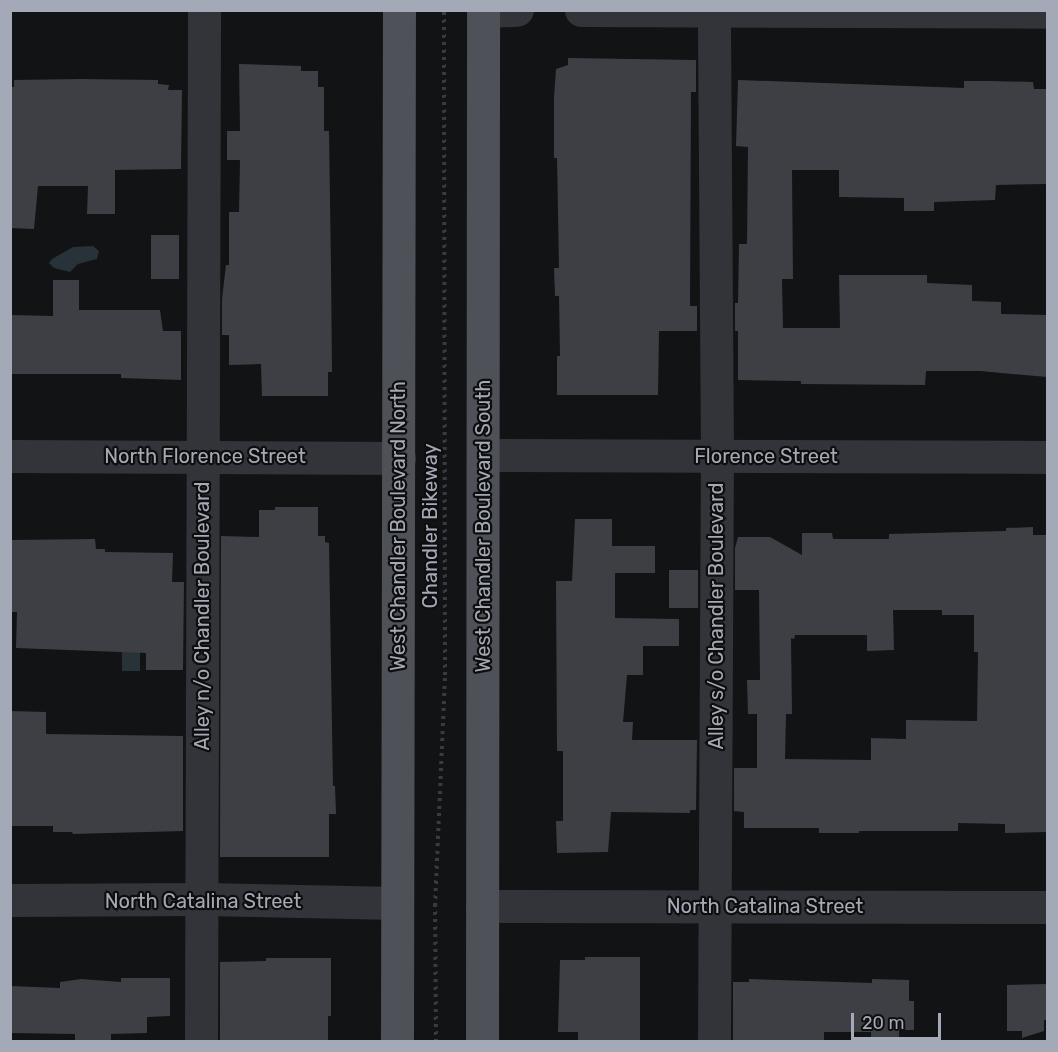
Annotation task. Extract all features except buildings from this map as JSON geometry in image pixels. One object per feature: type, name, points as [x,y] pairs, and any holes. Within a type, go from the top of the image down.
[{"type":"main road","name":"West Chandler Boulevard North","points":[[397,1041],[399,10]]},
{"type":"main road","name":"West Chandler Boulevard South","points":[[482,1041],[483,11]]},
{"type":"street","name":"Alley n/o Chandler Boulevard","points":[[201,1041],[204,10]]},
{"type":"street","points":[[483,11],[517,10]]},
{"type":"street","points":[[581,10],[1047,12]]},
{"type":"street","name":"Alley s/o Chandler Boulevard","points":[[714,11],[717,456],[714,1041]]},
{"type":"street","name":"North Florence Street","points":[[10,456],[203,455],[399,458]]},
{"type":"street","name":"Florence Street","points":[[484,456],[1047,457]]},
{"type":"street","name":"North Catalina Street","points":[[10,900],[202,899],[396,903]]},
{"type":"street","name":"North Catalina Street","points":[[482,906],[1047,907]]},
{"type":"path","name":"Chandler Bikeway","points":[[436,1041],[435,906],[445,675],[444,10]]},
{"type":"shaded area","points":[[93,246],[99,251],[97,259],[78,264],[70,272],[54,268],[49,263],[73,247]]},
{"type":"shaded area","points":[[122,632],[140,632],[140,671],[122,671]]}]
